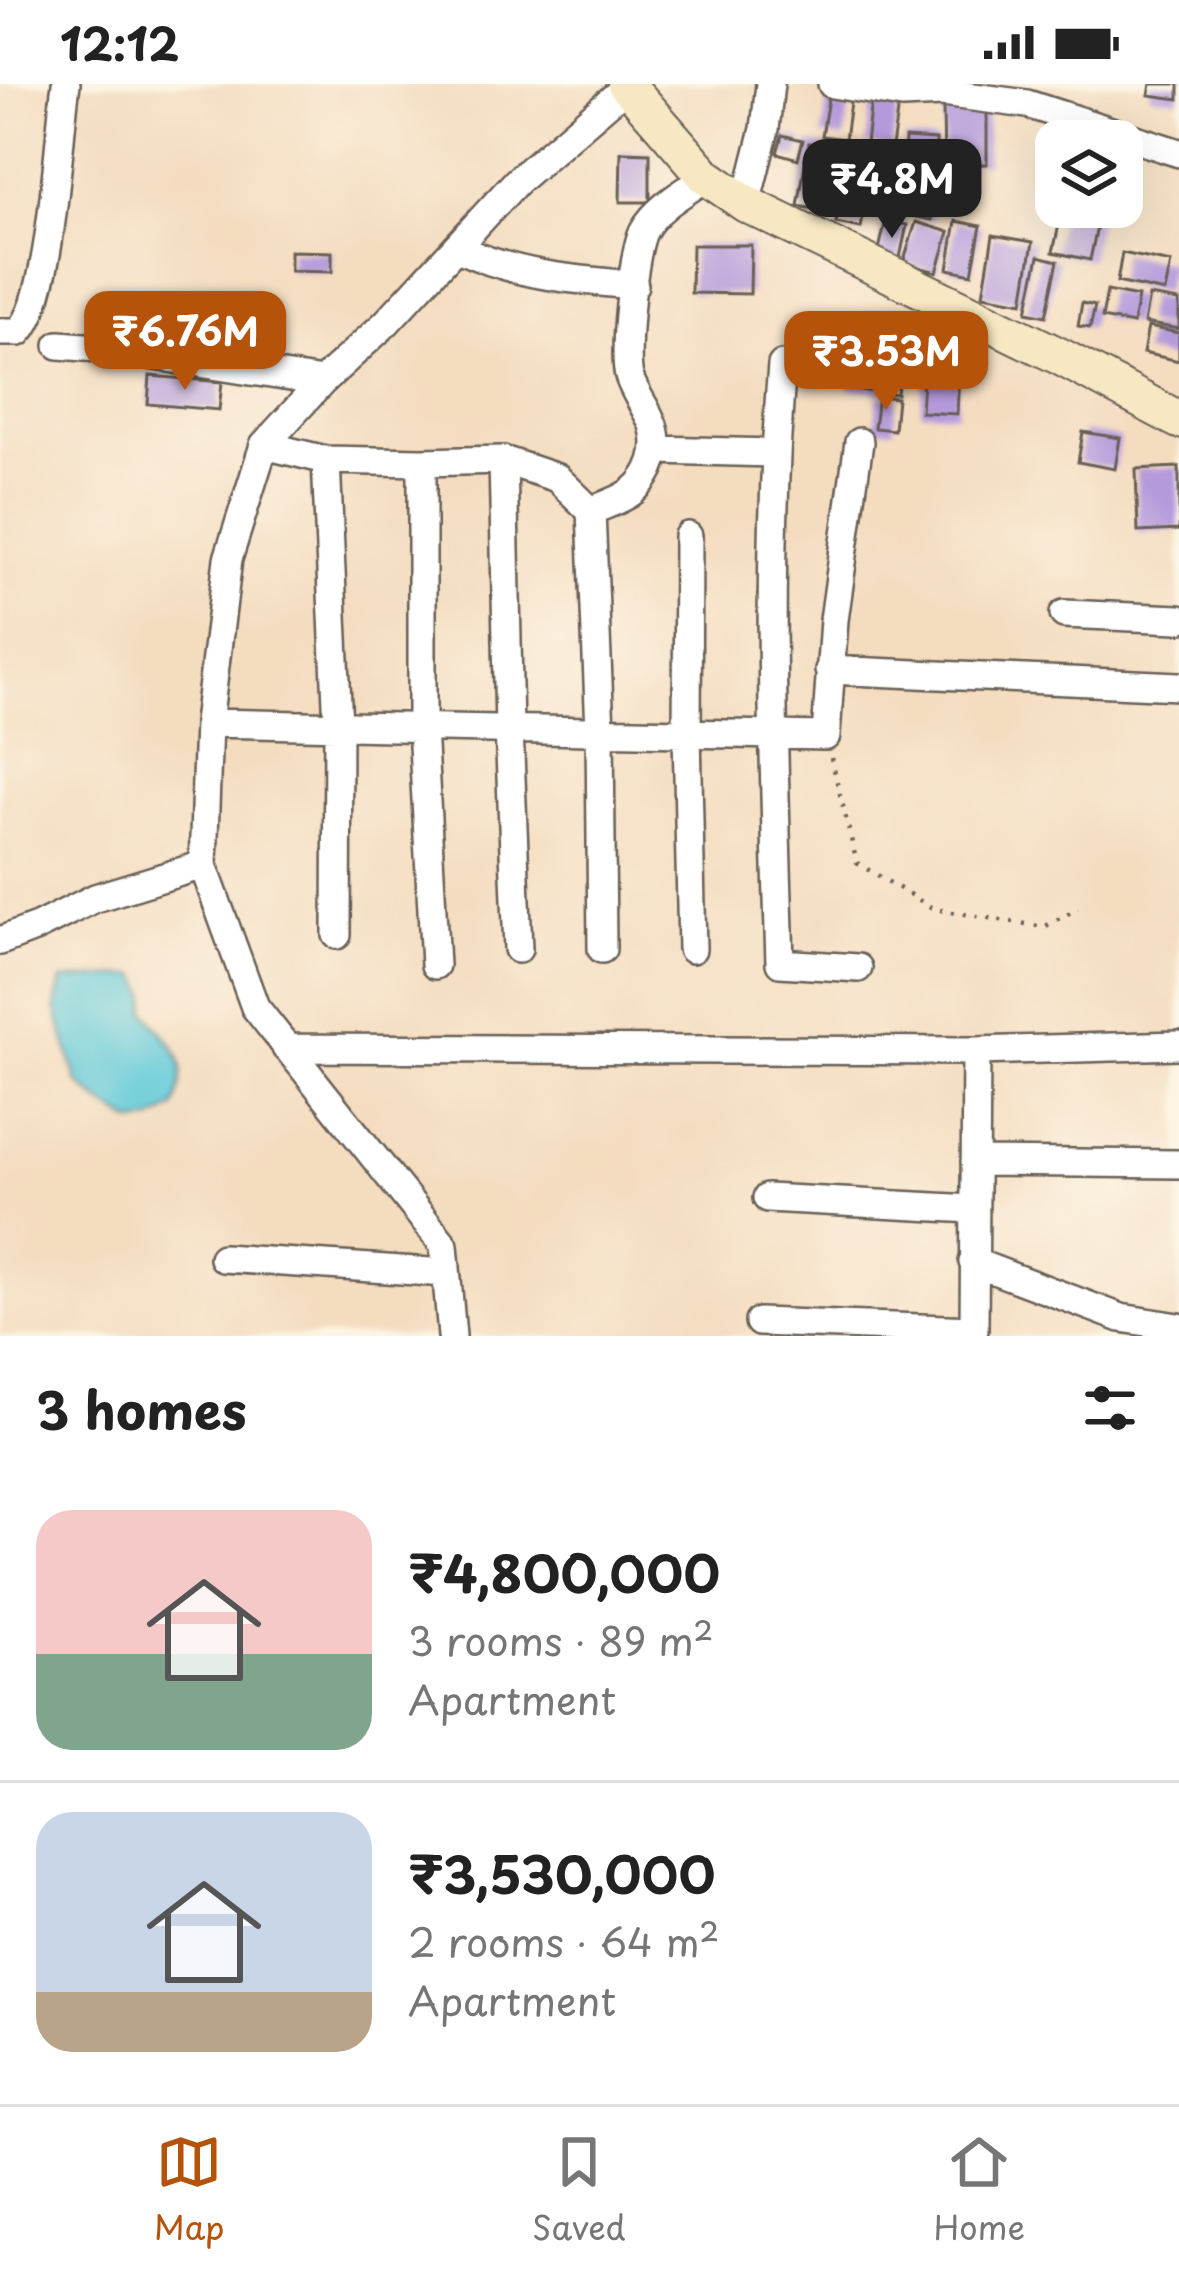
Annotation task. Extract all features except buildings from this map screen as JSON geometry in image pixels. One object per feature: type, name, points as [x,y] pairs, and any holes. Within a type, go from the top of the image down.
[{"type":"street","points":[[0,332],[19,332],[27,324],[34,301],[45,259],[66,84]]},
{"type":"street","points":[[746,204],[765,129],[770,84]]},
{"type":"street","points":[[832,84],[902,95],[942,92],[1027,104],[1179,153]]},
{"type":"street","points":[[452,1336],[444,1245],[255,1007],[202,866],[208,723],[228,559],[264,445],[458,248],[517,181],[626,86],[707,177],[746,204],[1060,356],[1179,420]]},
{"type":"street","points":[[591,511],[631,493],[658,450],[654,427],[628,374],[635,253],[645,228],[668,203],[707,177]]},
{"type":"street","points":[[458,248],[480,259],[554,279],[634,286]]},
{"type":"street","points":[[59,346],[110,349],[322,382]]},
{"type":"street","points":[[782,365],[774,453],[773,736],[780,963],[857,968]]},
{"type":"street","points":[[208,723],[826,736],[859,442]]},
{"type":"street","points":[[264,445],[326,460],[503,460],[556,478],[591,511],[602,949]]},
{"type":"street","points":[[658,450],[774,453]]},
{"type":"street","points":[[326,460],[338,726],[337,935]]},
{"type":"street","points":[[503,460],[518,950]]},
{"type":"street","points":[[422,462],[422,727],[435,965]]},
{"type":"street","points":[[688,536],[692,949]]},
{"type":"street","points":[[1064,614],[1179,619]]},
{"type":"street","points":[[830,670],[1179,686]]},
{"type":"street","points":[[0,941],[95,898],[202,866]]},
{"type":"street","points":[[286,1048],[976,1051],[1179,1045]]},
{"type":"street","points":[[759,1322],[974,1330],[976,1051]]},
{"type":"street","points":[[975,1162],[1179,1164]]},
{"type":"street","points":[[767,1198],[973,1209]]},
{"type":"street","points":[[223,1258],[446,1274]]},
{"type":"street","points":[[973,1262],[1120,1318],[1179,1327]]},
{"type":"path","points":[[826,736],[857,863],[934,909],[1044,927],[1078,908]]},
{"type":"water","points":[[138,975],[147,995],[146,1011],[178,1054],[182,1075],[175,1107],[151,1121],[134,1123],[78,1083],[56,1008],[62,980]]}]
